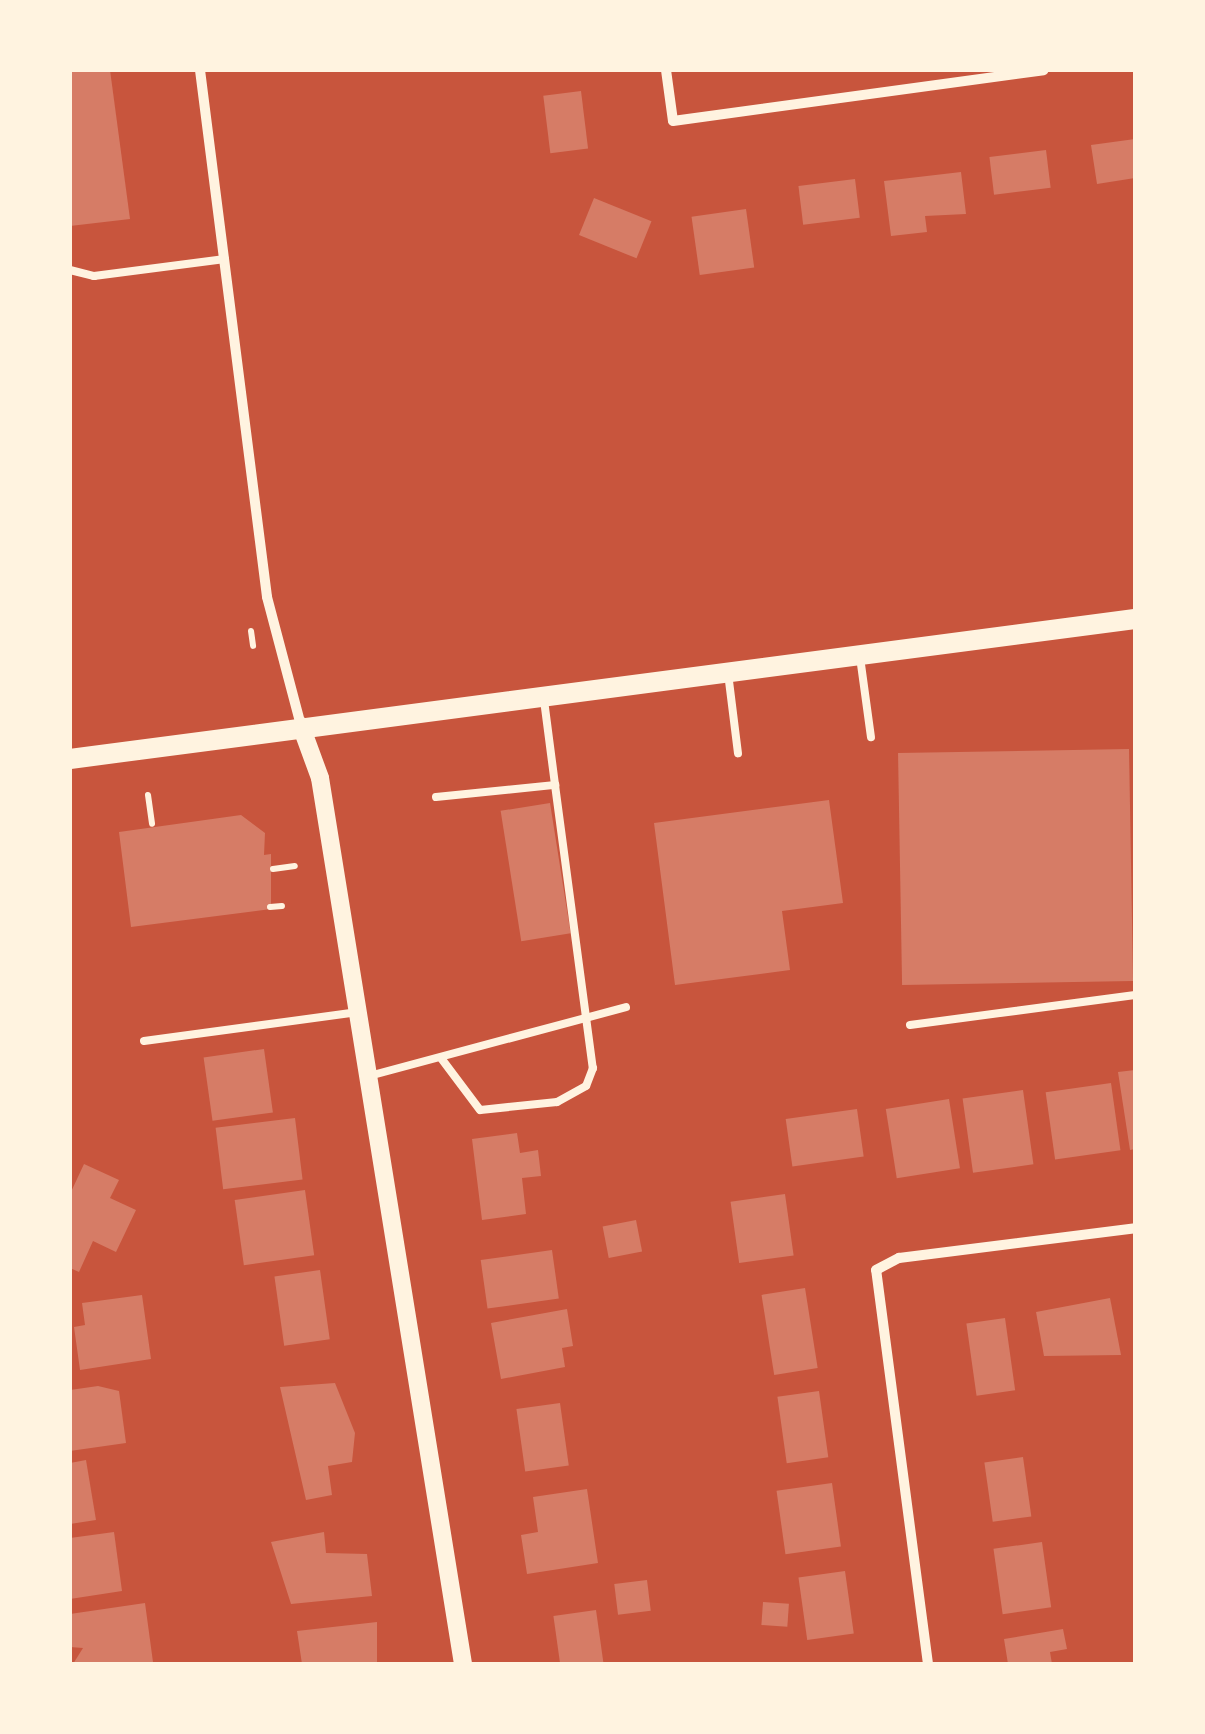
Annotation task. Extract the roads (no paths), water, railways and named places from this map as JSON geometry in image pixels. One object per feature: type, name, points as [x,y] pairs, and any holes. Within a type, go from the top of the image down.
[{"type":"main road","points":[[70,759],[1135,619]]},
{"type":"street","points":[[200,70],[267,597],[301,726],[320,778],[463,1664]]},
{"type":"street","points":[[666,70],[672,121],[1044,70]]},
{"type":"street","points":[[928,1664],[876,1270],[899,1258],[1135,1228]]},
{"type":"lane","points":[[70,270],[106,275],[225,259]]},
{"type":"lane","points":[[860,654],[871,737]]},
{"type":"lane","points":[[728,672],[738,753]]},
{"type":"lane","points":[[442,1058],[480,1110],[557,1102],[586,1086],[593,1068],[543,696]]},
{"type":"lane","points":[[436,797],[555,785]]},
{"type":"lane","points":[[910,1025],[1135,995]]},
{"type":"lane","points":[[368,1076],[442,1058],[586,1012],[626,1007]]},
{"type":"lane","points":[[144,1041],[358,1012]]}]
